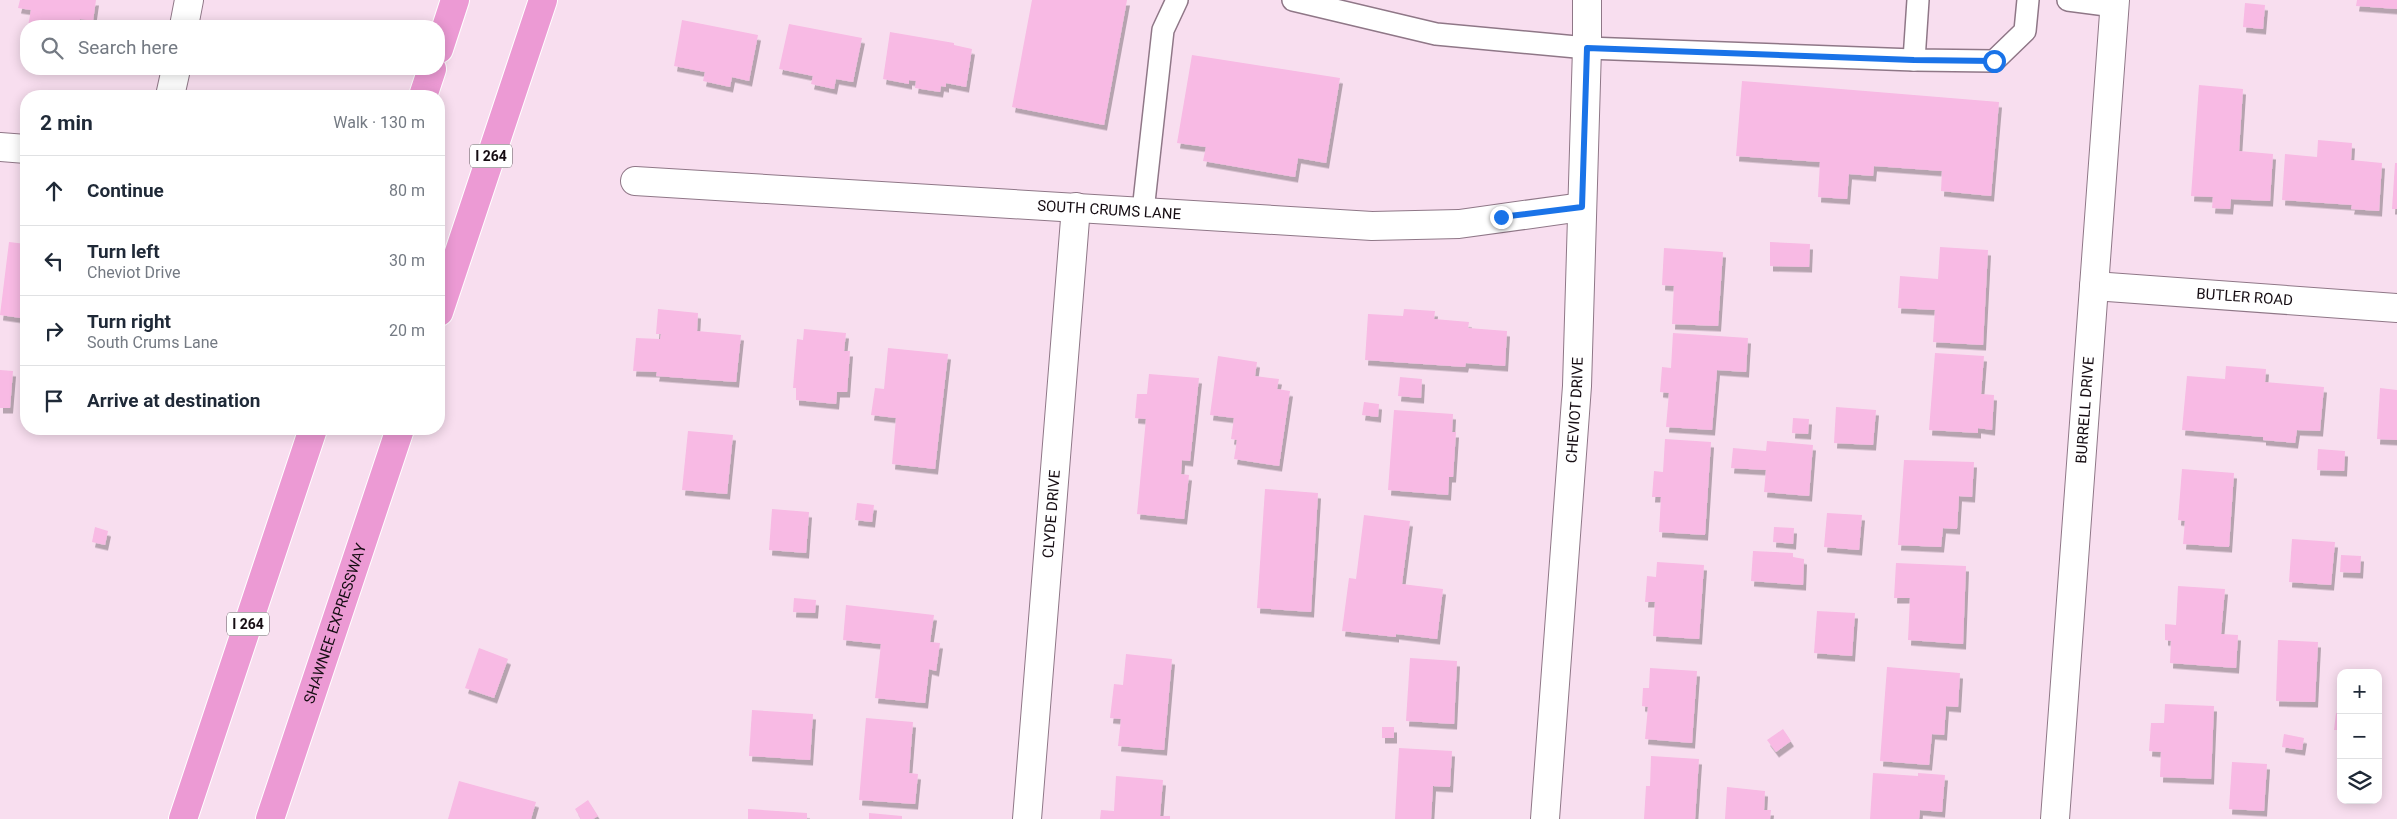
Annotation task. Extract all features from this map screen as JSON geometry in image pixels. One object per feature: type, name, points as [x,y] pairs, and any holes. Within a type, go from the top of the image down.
[{"type":"highway","points":[[445,31],[455,0]]},
{"type":"highway","name":"I 264","points":[[445,294],[543,0]]},
{"type":"highway","points":[[425,90],[430,75]]},
{"type":"highway","name":"I 264","points":[[183,819],[310,435]]},
{"type":"highway","name":"SHAWNEE EXPRESSWAY","points":[[270,819],[398,435]]},
{"type":"street","points":[[185,20],[189,0]]},
{"type":"street","name":"CHEVIOT DRIVE","points":[[1545,819],[1576,386],[1587,0]]},
{"type":"street","name":"BURRELL DRIVE","points":[[2055,819],[2114,3]]},
{"type":"street","points":[[171,90],[175,75]]},
{"type":"street","points":[[0,147],[20,149]]},
{"type":"street","name":"SOUTH CRUMS LANE","points":[[635,181],[1372,226],[1459,224],[1582,207]]},
{"type":"street","name":"CLYDE DRIVE","points":[[1027,819],[1076,207]]},
{"type":"street","name":"BUTLER ROAD","points":[[2094,286],[2397,308]]},
{"type":"lane","points":[[1143,212],[1163,30],[1177,0]]},
{"type":"lane","points":[[1293,0],[1436,34],[1587,48],[1914,60],[1994,61],[2024,31],[2028,0]]},
{"type":"lane","points":[[1914,60],[1918,0]]},
{"type":"lane","points":[[2068,0],[2114,3]]},
{"type":"building","points":[[20,0],[96,0],[93,20],[29,20],[31,10],[18,8]]},
{"type":"building","points":[[1032,0],[1127,0],[1104,125],[1012,107]]},
{"type":"building","points":[[2357,0],[2397,0],[2397,9],[2356,6]]},
{"type":"building","points":[[2245,3],[2265,5],[2263,29],[2243,27]]},
{"type":"building","points":[[682,20],[758,35],[749,81],[732,77],[730,87],[703,81],[705,72],[674,66]]},
{"type":"building","points":[[789,24],[862,38],[853,82],[836,79],[834,89],[811,84],[813,76],[779,69]]},
{"type":"building","points":[[890,32],[954,43],[954,45],[972,49],[966,87],[946,83],[946,87],[941,86],[940,92],[915,88],[916,81],[909,80],[909,84],[883,79]]},
{"type":"building","points":[[1192,55],[1340,78],[1326,163],[1298,158],[1295,177],[1203,161],[1206,147],[1177,143]]},
{"type":"building","points":[[1742,81],[1999,102],[1991,196],[1941,191],[1942,171],[1874,166],[1873,176],[1849,174],[1847,199],[1818,197],[1820,162],[1736,156]]},
{"type":"building","points":[[2199,85],[2243,89],[2239,151],[2273,154],[2270,201],[2231,199],[2230,209],[2212,208],[2213,197],[2191,196]]},
{"type":"building","points":[[2318,140],[2352,143],[2351,160],[2382,163],[2379,211],[2351,209],[2352,205],[2282,200],[2285,154],[2317,157]]},
{"type":"building","points":[[2395,163],[2397,163],[2397,209],[2392,209]]},
{"type":"building","points":[[9,242],[20,243],[20,318],[0,315]]},
{"type":"building","points":[[1770,242],[1810,244],[1809,267],[1770,266]]},
{"type":"building","points":[[1940,247],[1988,250],[1983,345],[1933,342],[1935,310],[1898,308],[1900,276],[1938,279]]},
{"type":"building","points":[[1664,248],[1723,252],[1718,326],[1672,324],[1674,286],[1662,285]]},
{"type":"building","points":[[658,309],[698,313],[697,331],[741,335],[736,382],[656,376],[657,372],[633,371],[636,338],[660,339],[661,334],[656,334]]},
{"type":"building","points":[[1404,309],[1435,311],[1434,319],[1469,322],[1468,328],[1507,331],[1505,366],[1466,363],[1465,367],[1365,360],[1368,314],[1403,316]]},
{"type":"building","points":[[804,329],[846,333],[844,351],[850,351],[847,392],[837,392],[836,404],[796,400],[796,388],[793,388],[797,339],[803,340]]},
{"type":"building","points":[[1673,333],[1748,338],[1746,372],[1717,370],[1712,430],[1666,427],[1669,393],[1660,392],[1662,367],[1671,368]]},
{"type":"building","points":[[888,348],[948,354],[935,469],[892,464],[896,418],[871,415],[875,388],[884,389]]},
{"type":"building","points":[[1935,353],[1984,356],[1981,394],[1994,395],[1992,430],[1978,428],[1978,433],[1929,430]]},
{"type":"building","points":[[1218,356],[1257,362],[1255,376],[1279,379],[1277,389],[1290,391],[1279,466],[1234,459],[1237,440],[1231,439],[1234,418],[1210,415]]},
{"type":"building","points":[[2226,366],[2266,369],[2265,382],[2324,387],[2320,431],[2297,430],[2295,443],[2263,440],[2263,437],[2182,430],[2187,376],[2225,379]]},
{"type":"building","points":[[0,370],[13,371],[10,408],[0,408]]},
{"type":"building","points":[[1149,374],[1199,378],[1190,461],[1182,460],[1181,474],[1189,475],[1184,519],[1137,514],[1146,419],[1135,418],[1137,394],[1147,394]]},
{"type":"building","points":[[1400,377],[1422,379],[1421,398],[1398,396]]},
{"type":"building","points":[[2380,388],[2397,390],[2397,440],[2377,439]]},
{"type":"building","points":[[1364,402],[1379,404],[1378,417],[1362,415]]},
{"type":"building","points":[[1836,407],[1876,410],[1873,445],[1834,443]]},
{"type":"building","points":[[1394,410],[1453,414],[1452,432],[1456,432],[1453,477],[1449,477],[1448,495],[1388,490]]},
{"type":"building","points":[[1793,418],[1809,419],[1808,434],[1792,433]]},
{"type":"building","points":[[688,431],[733,435],[727,494],[682,490]]},
{"type":"building","points":[[1665,439],[1711,442],[1705,535],[1659,532],[1661,497],[1652,497],[1654,471],[1663,472]]},
{"type":"building","points":[[1767,441],[1813,445],[1809,496],[1764,492],[1766,470],[1731,468],[1733,448],[1766,451]]},
{"type":"building","points":[[2318,449],[2345,451],[2344,471],[2317,470]]},
{"type":"building","points":[[1904,460],[1974,462],[1972,497],[1959,496],[1957,529],[1943,528],[1941,547],[1898,545]]},
{"type":"building","points":[[2182,469],[2234,473],[2229,547],[2183,544],[2185,521],[2178,520]]},
{"type":"building","points":[[1265,489],[1318,493],[1311,612],[1257,608]]},
{"type":"building","points":[[857,503],[874,505],[872,522],[855,520]]},
{"type":"building","points":[[772,509],[809,512],[806,553],[769,550]]},
{"type":"building","points":[[1827,513],[1862,515],[1859,550],[1824,547]]},
{"type":"building","points":[[1364,515],[1410,521],[1402,584],[1443,589],[1437,639],[1396,634],[1396,637],[1342,631],[1349,578],[1356,579]]},
{"type":"building","points":[[95,527],[108,531],[105,545],[92,542]]},
{"type":"building","points":[[1774,527],[1794,528],[1793,544],[1773,542]]},
{"type":"building","points":[[2292,539],[2335,542],[2331,585],[2289,582]]},
{"type":"building","points":[[1753,551],[1793,553],[1793,557],[1804,559],[1803,585],[1751,581]]},
{"type":"building","points":[[2341,555],[2361,556],[2360,573],[2340,572]]},
{"type":"building","points":[[1657,562],[1704,565],[1699,639],[1653,636],[1655,602],[1645,602],[1647,576],[1656,577]]},
{"type":"building","points":[[1896,563],[1966,566],[1963,644],[1908,640],[1910,598],[1894,598]]},
{"type":"building","points":[[2178,586],[2225,589],[2221,634],[2238,635],[2236,668],[2170,663],[2171,641],[2165,640],[2165,624],[2176,625]]},
{"type":"building","points":[[794,598],[816,600],[815,613],[793,612]]},
{"type":"building","points":[[846,605],[934,615],[930,642],[940,643],[936,671],[929,669],[925,703],[875,698],[881,644],[843,640]]},
{"type":"building","points":[[1817,611],[1855,613],[1852,656],[1814,653]]},
{"type":"building","points":[[2278,640],[2318,642],[2315,702],[2276,701]]},
{"type":"building","points":[[479,648],[508,659],[494,698],[465,688]]},
{"type":"building","points":[[1126,654],[1172,659],[1164,750],[1118,746],[1121,719],[1110,718],[1114,684],[1123,685]]},
{"type":"building","points":[[1410,658],[1457,661],[1454,724],[1406,721]]},
{"type":"building","points":[[1887,667],[1960,673],[1958,707],[1946,706],[1944,735],[1932,734],[1929,765],[1880,761]]},
{"type":"building","points":[[1650,668],[1697,671],[1692,743],[1645,739],[1648,707],[1642,706],[1643,688],[1649,688]]},
{"type":"building","points":[[2165,704],[2214,706],[2211,779],[2160,777],[2161,752],[2149,751],[2151,723],[2164,723]]},
{"type":"building","points":[[752,710],[813,714],[810,760],[749,756]]},
{"type":"building","points":[[2336,713],[2337,713],[2337,730],[2334,730]]},
{"type":"building","points":[[866,718],[913,722],[909,773],[918,774],[915,804],[859,800]]},
{"type":"building","points":[[1382,727],[1394,727],[1394,738],[1382,738]]},
{"type":"building","points":[[1783,729],[1791,741],[1776,752],[1767,740]]},
{"type":"building","points":[[2284,734],[2304,738],[2302,750],[2282,747]]},
{"type":"building","points":[[1399,748],[1452,751],[1450,787],[1433,786],[1431,819],[1395,819]]},
{"type":"building","points":[[1651,756],[1699,759],[1695,819],[1644,819],[1646,786],[1650,786]]},
{"type":"building","points":[[2232,762],[2267,764],[2264,811],[2229,809]]},
{"type":"building","points":[[1873,773],[1918,776],[1918,773],[1945,775],[1942,812],[1920,810],[1919,819],[1870,819]]},
{"type":"building","points":[[1116,776],[1163,780],[1160,816],[1170,816],[1170,819],[1100,819],[1101,810],[1114,811]]},
{"type":"building","points":[[459,781],[536,802],[531,819],[448,819]]},
{"type":"building","points":[[1727,787],[1765,791],[1764,810],[1771,810],[1770,819],[1725,819]]},
{"type":"building","points":[[588,800],[598,816],[593,819],[581,819],[575,809]]},
{"type":"building","points":[[748,809],[807,813],[807,819],[748,819]]},
{"type":"building","points":[[869,813],[902,816],[902,819],[869,819]]},
{"type":"route","points":[[1501,217],[1582,207],[1587,48],[1914,60],[1994,61]]}]
